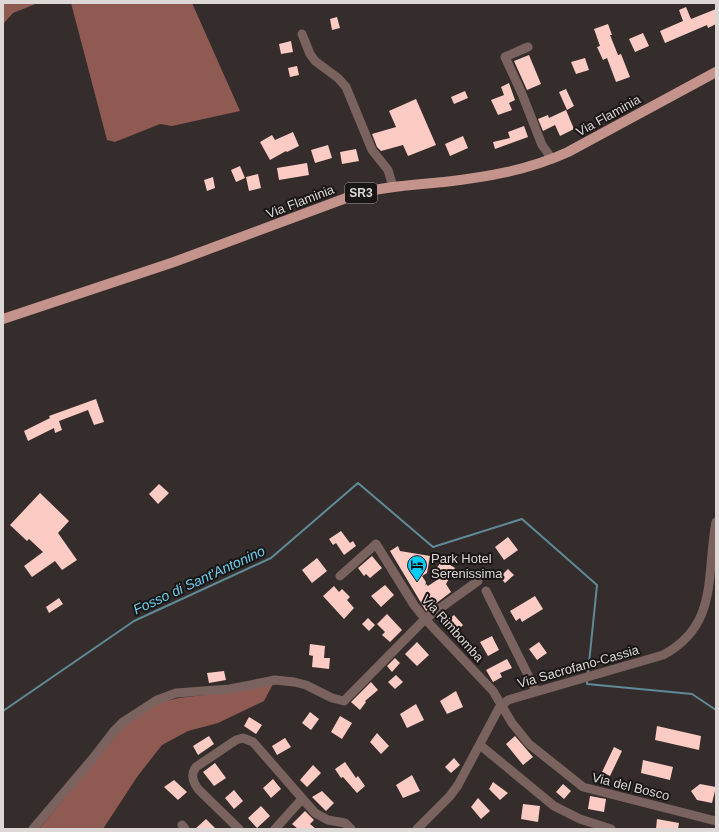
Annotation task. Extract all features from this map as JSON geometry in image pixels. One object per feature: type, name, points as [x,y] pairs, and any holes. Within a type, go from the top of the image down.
[{"type":"main road","name":"Via Flaminia","points":[[3,319],[174,262],[345,198],[373,190],[496,175],[552,159],[574,149],[716,72]]},
{"type":"street","points":[[302,34],[310,54],[315,61],[338,78],[346,87],[372,150],[388,170],[393,187]]},
{"type":"street","points":[[528,47],[505,57],[522,94],[542,145],[552,159]]},
{"type":"street","name":"Via Sacrofano-Cassia","points":[[502,705],[508,700],[536,691],[663,655],[684,642],[695,629],[703,615],[709,595],[712,582],[716,522]]},
{"type":"street","name":"Via Rimbomba","points":[[340,576],[376,544],[425,619],[494,691],[502,705]]},
{"type":"street","points":[[33,829],[114,731],[138,711],[157,700],[176,693],[230,689],[275,680],[306,685],[332,698],[344,701],[425,619],[478,581]]},
{"type":"street","points":[[486,591],[536,691]]},
{"type":"street","points":[[417,829],[429,825],[458,785],[502,705]]},
{"type":"street","name":"Via del Bosco","points":[[502,705],[512,723],[529,744],[583,787],[716,821]]},
{"type":"street","points":[[239,829],[198,789],[192,776],[196,767],[236,740],[243,738],[253,742],[315,813],[321,817],[345,823],[351,829]]},
{"type":"street","points":[[480,745],[554,806],[580,819],[611,829]]},
{"type":"street","points":[[275,829],[302,799]]},
{"type":"shaded area","points":[[3,3],[38,3],[13,13],[3,24]]},
{"type":"shaded area","points":[[71,3],[192,3],[240,111],[172,126],[160,124],[115,142],[107,140]]},
{"type":"shaded area","points":[[273,684],[264,701],[218,723],[188,731],[162,745],[137,777],[103,829],[39,829],[127,722],[157,703],[179,698],[245,690]]},
{"type":"building","points":[[686,7],[691,19],[716,9],[716,24],[708,28],[707,25],[665,43],[660,31],[683,21],[679,10]]},
{"type":"building","points":[[337,17],[340,28],[332,30],[330,19]]},
{"type":"building","points":[[608,24],[612,35],[610,35],[618,55],[621,54],[630,77],[616,82],[607,58],[603,60],[597,47],[600,46],[594,29]]},
{"type":"building","points":[[643,33],[649,46],[635,52],[629,39]]},
{"type":"building","points":[[291,41],[293,52],[281,54],[279,44]]},
{"type":"building","points":[[529,55],[541,84],[527,90],[514,61]]},
{"type":"building","points":[[585,58],[589,70],[576,74],[571,62]]},
{"type":"building","points":[[297,66],[299,75],[290,77],[288,68]]},
{"type":"building","points":[[509,83],[515,100],[509,103],[512,110],[498,115],[491,100],[504,95],[501,87]]},
{"type":"building","points":[[566,89],[574,106],[567,110],[559,92]]},
{"type":"building","points":[[465,91],[468,98],[454,104],[451,97]]},
{"type":"building","points":[[416,99],[436,145],[408,156],[403,145],[381,151],[377,147],[372,134],[396,127],[389,111]]},
{"type":"building","points":[[566,110],[574,129],[560,136],[555,125],[543,131],[538,119],[548,115],[549,118]]},
{"type":"building","points":[[524,126],[528,137],[495,149],[493,142],[510,138],[508,132]]},
{"type":"building","points":[[293,132],[299,146],[270,160],[260,142],[272,135],[275,140]]},
{"type":"building","points":[[463,136],[468,148],[450,156],[445,144]]},
{"type":"building","points":[[328,145],[332,158],[315,163],[311,150]]},
{"type":"building","points":[[356,149],[359,161],[342,164],[340,152]]},
{"type":"building","points":[[307,163],[309,175],[279,180],[277,168]]},
{"type":"building","points":[[240,166],[245,178],[236,182],[231,170]]},
{"type":"building","points":[[258,174],[261,188],[249,191],[246,177]]},
{"type":"building","points":[[213,177],[215,188],[207,191],[204,180]]},
{"type":"building","points":[[96,399],[104,422],[94,425],[88,410],[59,421],[62,430],[55,433],[54,428],[28,441],[24,431],[50,418],[49,416]]},
{"type":"building","points":[[159,484],[169,493],[158,504],[149,494]]},
{"type":"building","points":[[40,493],[69,521],[58,533],[77,560],[62,570],[55,561],[32,577],[24,566],[43,552],[29,539],[27,541],[10,525]]},
{"type":"building","points":[[341,531],[350,543],[353,541],[356,546],[344,555],[336,543],[333,545],[329,539]]},
{"type":"building","points":[[508,537],[518,550],[504,560],[495,547]]},
{"type":"building","name":"Park Hotel Serenissima","points":[[398,546],[400,551],[430,556],[427,573],[422,576],[426,582],[425,586],[426,584],[428,586],[443,576],[435,571],[442,560],[455,568],[446,584],[451,592],[426,611],[390,551]]},
{"type":"building","points":[[372,556],[382,568],[370,578],[366,574],[364,576],[358,568]]},
{"type":"building","points":[[317,558],[327,571],[312,583],[302,570]]},
{"type":"building","points":[[508,569],[514,575],[505,583],[500,577]]},
{"type":"building","points":[[385,585],[394,595],[381,607],[371,596]]},
{"type":"building","points":[[334,586],[339,592],[342,589],[350,597],[347,600],[354,608],[344,619],[323,596]]},
{"type":"building","points":[[535,596],[543,609],[522,622],[520,618],[516,621],[510,611]]},
{"type":"building","points":[[59,598],[63,604],[49,613],[46,607]]},
{"type":"building","points":[[387,614],[402,630],[390,642],[382,635],[385,632],[377,624]]},
{"type":"building","points":[[454,615],[463,625],[455,633],[445,623]]},
{"type":"building","points":[[368,618],[375,625],[369,631],[362,624]]},
{"type":"building","points":[[492,636],[499,650],[488,656],[480,642]]},
{"type":"building","points":[[417,642],[429,655],[417,666],[405,654]]},
{"type":"building","points":[[539,642],[547,653],[537,660],[529,649]]},
{"type":"building","points":[[310,644],[325,646],[324,658],[330,658],[329,669],[312,667],[313,656],[309,655]]},
{"type":"building","points":[[395,658],[400,663],[392,672],[387,666]]},
{"type":"building","points":[[507,659],[512,668],[500,673],[502,677],[493,682],[486,670]]},
{"type":"building","points":[[224,671],[226,680],[209,683],[207,673]]},
{"type":"building","points":[[396,675],[403,682],[395,689],[388,682]]},
{"type":"building","points":[[371,682],[378,690],[365,701],[366,702],[360,710],[351,702]]},
{"type":"building","points":[[456,691],[463,707],[447,714],[440,701]]},
{"type":"building","points":[[416,704],[424,720],[407,728],[400,714]]},
{"type":"building","points":[[310,712],[319,719],[311,730],[302,723]]},
{"type":"building","points":[[340,716],[352,723],[342,739],[331,732]]},
{"type":"building","points":[[249,717],[262,725],[256,734],[244,726]]},
{"type":"building","points":[[657,726],[701,736],[699,750],[655,740]]},
{"type":"building","points":[[377,733],[389,746],[381,754],[370,742]]},
{"type":"building","points":[[209,736],[214,744],[198,755],[193,746]]},
{"type":"building","points":[[515,736],[533,757],[523,765],[506,744]]},
{"type":"building","points":[[285,738],[291,747],[277,755],[272,746]]},
{"type":"building","points":[[614,747],[622,751],[610,776],[602,772]]},
{"type":"building","points":[[454,758],[460,765],[451,773],[445,767]]},
{"type":"building","points":[[643,760],[673,767],[670,780],[641,773]]},
{"type":"building","points":[[345,762],[356,778],[358,776],[365,786],[357,793],[343,777],[341,778],[335,769]]},
{"type":"building","points":[[215,763],[226,778],[214,786],[203,772]]},
{"type":"building","points":[[313,765],[321,773],[307,787],[300,780]]},
{"type":"building","points":[[412,775],[420,791],[403,798],[396,785]]},
{"type":"building","points":[[273,779],[281,789],[271,798],[263,788]]},
{"type":"building","points":[[174,780],[187,792],[178,800],[164,787]]},
{"type":"building","points":[[493,782],[508,793],[500,800],[489,789]]},
{"type":"building","points":[[563,784],[571,791],[564,799],[556,792]]},
{"type":"building","points":[[700,784],[716,787],[712,803],[697,800],[691,791]]},
{"type":"building","points":[[234,790],[243,801],[234,809],[225,798]]},
{"type":"building","points":[[322,791],[334,803],[326,811],[312,797]]},
{"type":"building","points":[[590,796],[606,799],[604,812],[588,809]]},
{"type":"building","points":[[478,798],[490,811],[481,819],[471,807]]},
{"type":"building","points":[[523,804],[540,806],[538,822],[521,819]]},
{"type":"building","points":[[261,806],[270,816],[257,828],[248,818]]},
{"type":"building","points":[[305,811],[314,820],[310,824],[316,829],[298,829],[292,824]]},
{"type":"building","points":[[206,819],[216,829],[195,829]]},
{"type":"building","points":[[657,819],[679,823],[678,829],[656,829]]},
{"type":"waterway","name":"Fosso di Sant'Antonino","points":[[3,711],[134,621],[271,558],[358,483],[433,547],[522,519],[597,585],[588,673]]},
{"type":"waterway","name":"Fosso di Sant'Antonino","points":[[587,679],[587,684],[692,694],[716,710]]},
{"type":"place","name":"Park Hotel Serenissima","points":[[417,582]]}]
